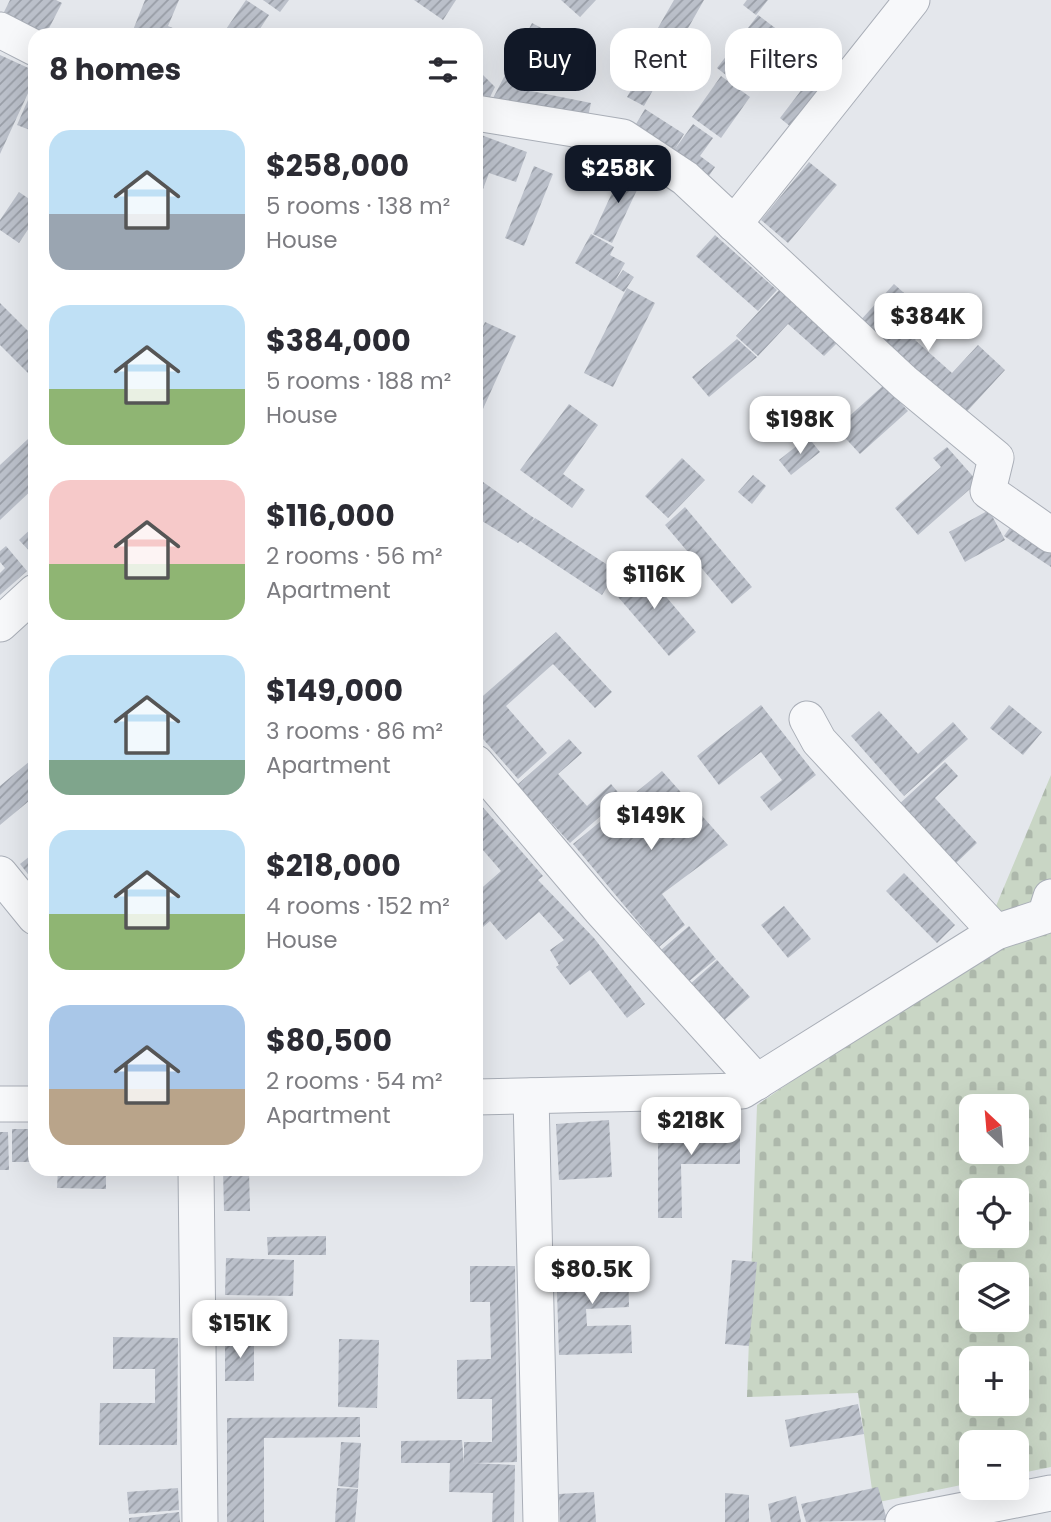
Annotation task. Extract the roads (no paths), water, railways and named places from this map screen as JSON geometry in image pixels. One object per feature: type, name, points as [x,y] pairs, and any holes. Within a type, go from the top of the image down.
[{"type":"street","points":[[734,224],[912,0]]},
{"type":"street","points":[[0,30],[28,44]]},
{"type":"street","points":[[483,114],[623,137],[685,178],[904,382],[996,458],[988,491],[1051,535]]},
{"type":"street","points":[[0,624],[28,598]]},
{"type":"street","points":[[807,719],[819,741],[996,932]]},
{"type":"street","points":[[483,771],[600,909],[757,1082]]},
{"type":"street","points":[[0,874],[28,908]]},
{"type":"street","points":[[483,1097],[742,1091],[996,932],[1045,916],[1051,897]]},
{"type":"street","points":[[531,1096],[541,1522]]},
{"type":"street","points":[[0,1104],[28,1104]]},
{"type":"street","points":[[196,1176],[200,1522]]},
{"type":"street","points":[[903,1522],[1051,1493]]}]
